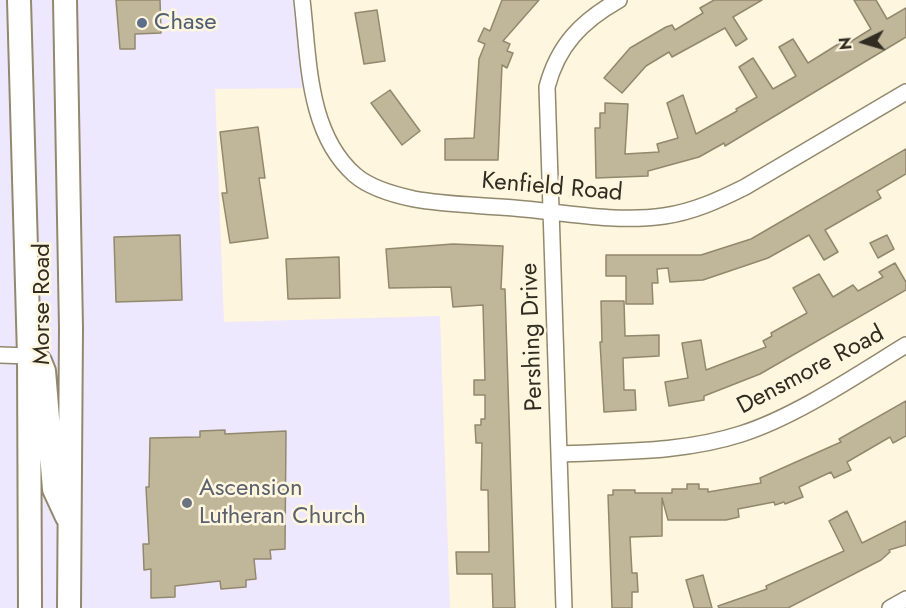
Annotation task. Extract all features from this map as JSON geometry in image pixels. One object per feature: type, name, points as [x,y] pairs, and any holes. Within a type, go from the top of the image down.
[{"type":"main road","name":"Morse Road","points":[[19,0],[28,356],[30,608]]},
{"type":"main road","name":"Morse Road","points":[[65,0],[71,328],[69,608]]},
{"type":"main road","points":[[28,356],[40,361],[44,371],[54,489],[69,523]]},
{"type":"street","name":"Kenfield Road","points":[[302,0],[311,74],[323,130],[355,176],[383,190],[414,199],[551,211],[662,216],[720,200],[906,92]]},
{"type":"street","name":"Pershing Drive","points":[[564,608],[547,87],[553,64],[565,43],[581,24],[619,0]]},
{"type":"street","name":"Densmore Road","points":[[559,454],[657,450],[702,444],[741,434],[775,421],[906,345]]},
{"type":"street","points":[[0,355],[28,356]]},
{"type":"street","points":[[890,608],[906,599]]},
{"type":"shaded area","points":[[0,0],[297,0],[308,88],[215,89],[224,322],[440,316],[450,608],[0,608]]},
{"type":"building","name":"Chase","points":[[116,0],[160,0],[161,33],[135,34],[135,49],[120,49]]},
{"type":"building","points":[[502,0],[539,0],[503,41],[510,44],[507,51],[513,53],[507,68],[502,65],[498,160],[445,160],[445,139],[474,138],[479,59],[485,44],[478,41],[484,28],[490,31]]},
{"type":"building","points":[[714,0],[762,0],[733,17],[747,39],[736,46],[725,28],[672,57],[669,52],[646,66],[622,93],[604,78],[630,48],[666,27],[672,25],[675,30],[703,13],[700,8]]},
{"type":"building","points":[[854,0],[876,0],[887,19],[906,8],[906,37],[725,146],[724,143],[699,157],[648,171],[648,176],[596,178],[595,128],[600,128],[600,113],[605,113],[605,103],[628,104],[625,154],[659,152],[657,144],[678,138],[667,103],[683,95],[696,134],[757,97],[739,67],[753,58],[773,89],[796,76],[779,47],[793,39],[808,63],[840,43],[842,47],[871,29]]},
{"type":"building","points":[[377,10],[385,61],[364,64],[355,13]]},
{"type":"building","points":[[390,90],[420,131],[402,145],[371,103]]},
{"type":"building","points":[[258,127],[265,178],[259,178],[268,238],[230,243],[222,193],[227,193],[220,132]]},
{"type":"building","points":[[906,149],[906,174],[877,191],[881,198],[825,230],[838,252],[824,260],[809,235],[768,258],[703,280],[670,282],[668,268],[657,269],[658,283],[652,283],[653,304],[626,304],[626,276],[606,276],[606,255],[701,255],[751,239]]},
{"type":"building","points":[[180,235],[182,300],[116,302],[114,237]]},
{"type":"building","points":[[887,235],[894,249],[878,258],[870,243]]},
{"type":"building","points":[[453,244],[503,246],[501,289],[505,289],[515,608],[493,608],[492,574],[457,574],[456,552],[489,552],[488,490],[481,490],[482,443],[476,443],[475,425],[481,425],[481,419],[485,419],[485,395],[474,395],[474,380],[485,380],[483,305],[453,307],[451,287],[389,288],[386,249]]},
{"type":"building","points":[[339,257],[340,298],[288,299],[286,259]]},
{"type":"building","points":[[895,263],[906,282],[906,290],[760,374],[704,396],[704,400],[669,406],[665,382],[688,378],[682,343],[701,340],[706,370],[766,347],[763,341],[772,336],[771,333],[807,313],[793,288],[819,274],[833,297],[853,285],[858,291],[883,277],[879,272]]},
{"type":"building","points":[[601,301],[624,301],[625,336],[659,335],[659,356],[623,358],[624,390],[635,390],[636,410],[604,412],[600,342],[602,342]]},
{"type":"building","points":[[906,401],[906,436],[893,443],[890,437],[847,462],[851,470],[834,478],[831,472],[799,487],[803,497],[785,504],[784,502],[775,505],[774,502],[738,509],[739,517],[726,520],[668,520],[662,498],[662,536],[630,537],[632,573],[637,573],[638,592],[632,592],[632,608],[612,608],[608,495],[613,495],[613,490],[635,490],[635,493],[672,493],[672,489],[687,489],[687,484],[699,484],[699,489],[708,489],[708,492],[761,483],[760,478],[841,442],[839,439]]},
{"type":"building","name":"Ascension Lutheran Church","points":[[225,430],[225,434],[286,431],[285,549],[270,550],[271,559],[254,559],[256,579],[246,580],[246,587],[221,589],[220,581],[175,586],[175,597],[151,598],[151,569],[144,570],[143,544],[149,544],[146,487],[149,487],[150,438],[200,437],[200,431]]},
{"type":"building","points":[[847,511],[862,543],[906,521],[906,545],[889,550],[890,552],[881,560],[788,608],[719,608],[718,606],[767,589],[766,586],[844,551],[829,521]]},
{"type":"building","points":[[703,575],[712,608],[694,608],[686,580]]},
{"type":"place","name":"Chase","points":[[142,23]]},
{"type":"place","name":"Ascension Lutheran Church","points":[[187,503]]}]
